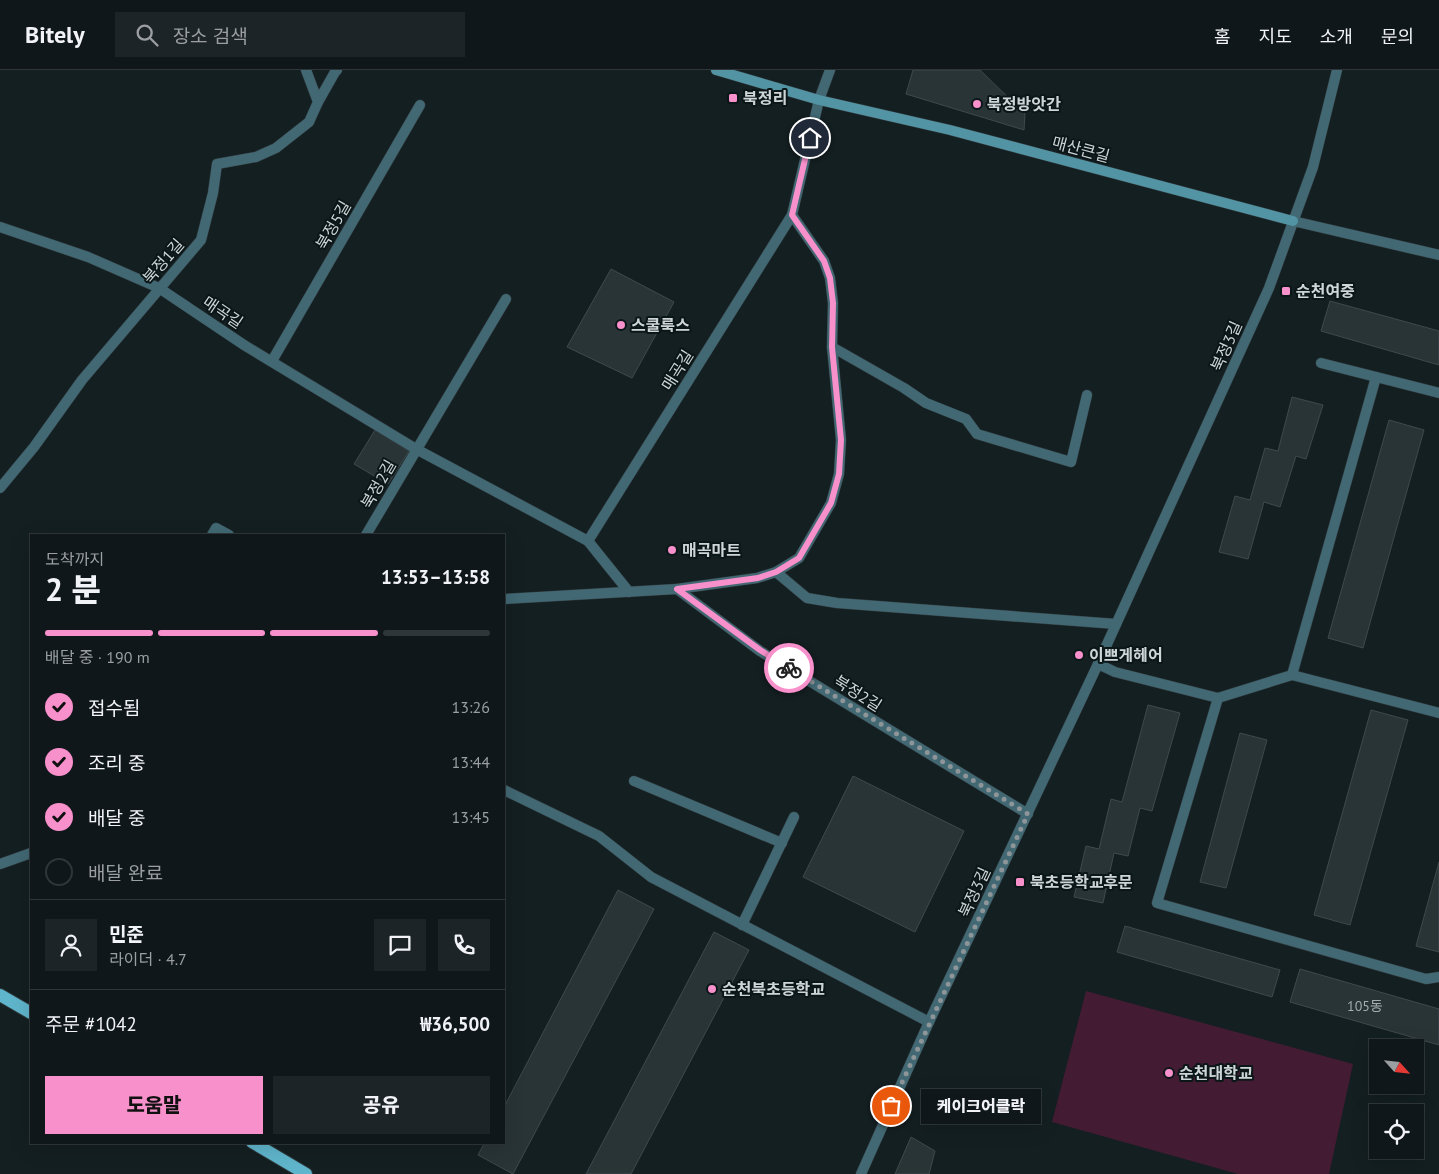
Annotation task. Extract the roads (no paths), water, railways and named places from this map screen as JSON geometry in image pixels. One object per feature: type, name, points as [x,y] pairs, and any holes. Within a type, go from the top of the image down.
[{"type":"main road","points":[[0,995],[30,1012]]},
{"type":"main road","points":[[255,1144],[306,1174]]},
{"type":"street","points":[[306,70],[318,102]]},
{"type":"street","points":[[318,102],[334,72],[337,70]]},
{"type":"street","name":"매산큰길","points":[[716,70],[818,100],[950,130],[1293,222],[1439,256]]},
{"type":"street","points":[[505,599],[677,589],[758,578],[776,572],[799,558],[831,503],[839,474],[841,440],[832,347],[833,303],[830,278],[824,261],[792,215],[818,100],[830,70]]},
{"type":"street","name":"북정3길","points":[[861,1174],[929,1022],[1098,664],[1269,288],[1313,167],[1337,70]]},
{"type":"street","name":"북정1길","points":[[0,488],[34,447],[82,380],[201,240],[213,193],[217,164],[256,157],[276,148],[309,122],[318,102]]},
{"type":"street","name":"북정5길","points":[[272,361],[420,105]]},
{"type":"street","name":"매곡길","points":[[588,541],[792,215]]},
{"type":"street","name":"매곡길","points":[[0,227],[88,257],[159,288],[244,345],[416,449],[588,541],[630,592]]},
{"type":"street","points":[[416,449],[506,300]]},
{"type":"street","points":[[832,347],[904,388],[926,403],[966,419],[977,434],[1071,462],[1087,395]]},
{"type":"street","points":[[1322,363],[1439,393]]},
{"type":"street","points":[[1292,675],[1376,377]]},
{"type":"street","name":"북정2길","points":[[367,534],[416,449]]},
{"type":"street","points":[[213,534],[216,528],[227,534]]},
{"type":"street","points":[[776,572],[807,598],[837,603],[1116,624]]},
{"type":"street","name":"북정2길","points":[[677,589],[760,650],[1028,814]]},
{"type":"street","points":[[1098,664],[1114,672],[1218,698],[1292,675],[1439,713]]},
{"type":"street","points":[[1218,698],[1157,903],[1426,979],[1439,977]]},
{"type":"street","points":[[634,781],[782,844]]},
{"type":"street","points":[[505,790],[599,836],[651,877],[929,1022]]},
{"type":"street","points":[[742,925],[794,817]]},
{"type":"street","points":[[0,864],[30,853]]},
{"type":"place","name":"북정리","points":[[733,98]]},
{"type":"place","name":"북정방앗간","points":[[977,104]]},
{"type":"place","name":"순천여중","points":[[1286,291]]},
{"type":"place","name":"스쿨룩스","points":[[621,325]]},
{"type":"place","name":"매곡마트","points":[[672,550]]},
{"type":"place","name":"이쁘게헤어","points":[[1079,655]]},
{"type":"place","name":"북초등학교후문","points":[[1020,882]]},
{"type":"place","name":"순천북초등학교","points":[[712,989]]},
{"type":"place","name":"순천대학교","points":[[1169,1073]]},
{"type":"place","name":"케이크어클락","points":[[891,1106]]}]
